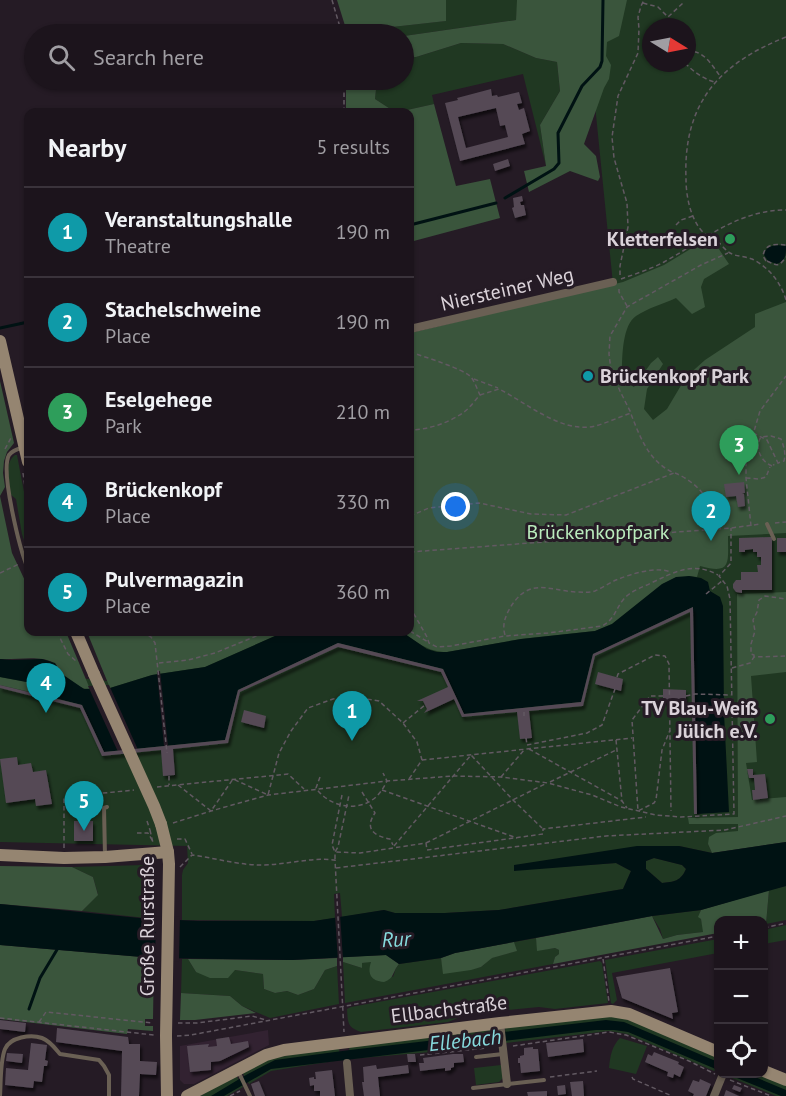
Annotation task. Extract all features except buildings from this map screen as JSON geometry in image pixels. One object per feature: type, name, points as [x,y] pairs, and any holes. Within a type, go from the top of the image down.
[{"type":"main road","points":[[0,341],[24,422]]},
{"type":"main road","name":"Große Rurstraße","points":[[78,636],[154,806],[158,832],[169,858],[167,1096]]},
{"type":"main road","points":[[0,855],[64,858],[169,858]]},
{"type":"main road","name":"Ellbachstraße","points":[[187,1096],[242,1079],[266,1055],[274,1052],[611,1011],[628,1014],[714,1050]]},
{"type":"main road","points":[[768,1073],[786,1080]]},
{"type":"street","name":"Niersteiner Weg","points":[[414,329],[617,281]]},
{"type":"street","points":[[501,1026],[507,1084]]},
{"type":"street","points":[[347,1063],[350,1096]]},
{"type":"street","points":[[714,1096],[722,1078]]},
{"type":"lane","points":[[24,448],[15,450],[6,461],[10,508],[24,559]]},
{"type":"lane","points":[[767,524],[774,539]]},
{"type":"lane","points":[[105,857],[104,807],[107,807]]},
{"type":"lane","points":[[0,1096],[5,1046],[11,1041],[31,1036],[42,1038],[60,1054],[99,1060],[109,1075],[109,1096]]},
{"type":"lane","points":[[476,1057],[503,1048]]},
{"type":"lane","points":[[242,1079],[250,1096]]},
{"type":"lane","points":[[473,1088],[544,1080]]},
{"type":"path","points":[[332,0],[339,24]]},
{"type":"path","points":[[627,307],[619,292],[617,281],[628,227],[627,203],[614,158],[612,137],[618,96],[638,53],[638,17],[644,0]]},
{"type":"path","points":[[642,3],[658,7],[668,17],[683,3]]},
{"type":"path","points":[[786,37],[762,46],[741,59],[720,77],[698,108],[691,127],[685,161],[686,190],[698,226],[706,236],[714,239],[729,253],[752,259],[768,269],[782,288],[786,300]]},
{"type":"path","points":[[696,51],[708,61],[720,77]]},
{"type":"path","points":[[694,72],[716,82]]},
{"type":"path","points":[[344,90],[344,108]]},
{"type":"path","points":[[617,281],[663,263],[706,236],[741,219],[760,212],[786,210]]},
{"type":"path","points":[[676,225],[681,220],[693,216]]},
{"type":"path","points":[[786,246],[776,244],[768,246],[763,256],[766,261],[775,265],[779,265],[786,257]]},
{"type":"path","points":[[710,528],[704,495],[686,478],[664,468],[644,445],[611,370],[610,336],[627,307],[701,265],[729,253]]},
{"type":"path","points":[[762,266],[766,261]]},
{"type":"path","points":[[782,288],[786,286]]},
{"type":"path","points":[[414,353],[468,374],[473,379],[480,395]]},
{"type":"path","points":[[751,526],[746,458],[752,432],[760,411],[786,376]]},
{"type":"path","points":[[473,379],[499,389],[530,408],[575,427],[594,426],[631,413]]},
{"type":"path","points":[[414,430],[441,424],[465,412],[480,395],[499,389]]},
{"type":"path","points":[[752,432],[767,440],[778,463]]},
{"type":"path","points":[[746,478],[764,478],[770,467],[784,460],[785,451],[781,440],[771,436],[761,437]]},
{"type":"path","points":[[761,437],[758,447],[763,461],[772,466]]},
{"type":"path","points":[[414,514],[429,508],[479,503],[531,514],[566,515],[674,473]]},
{"type":"path","points":[[414,552],[786,522]]},
{"type":"path","points":[[719,576],[731,563],[731,528]]},
{"type":"path","points":[[0,573],[24,562]]},
{"type":"path","points":[[158,832],[212,811],[268,795],[316,788],[453,776],[501,777],[548,783],[592,795],[628,809],[656,815],[734,814],[730,599],[727,586],[719,576],[700,568],[672,572],[635,590],[623,600],[610,622],[602,626],[505,636],[437,647],[414,634]]},
{"type":"path","points":[[505,636],[503,624],[506,615],[516,599],[526,591],[537,587],[594,591],[634,575],[663,569],[672,572]]},
{"type":"path","points":[[706,594],[723,580]]},
{"type":"path","points":[[754,657],[751,654],[755,631],[753,620],[759,600],[765,596],[786,599]]},
{"type":"path","points":[[414,614],[429,643]]},
{"type":"path","points":[[59,636],[68,654],[79,663]]},
{"type":"path","points":[[149,636],[155,643],[167,753]]},
{"type":"path","points":[[158,663],[188,660],[215,653],[256,636]]},
{"type":"path","points":[[617,677],[618,674],[656,656],[665,656],[669,664],[671,811]]},
{"type":"path","points":[[754,657],[786,656]]},
{"type":"path","points":[[731,668],[750,663],[754,657]]},
{"type":"path","points":[[527,745],[587,733],[602,725],[615,689]]},
{"type":"path","points":[[686,696],[731,695]]},
{"type":"path","points":[[638,810],[632,720],[650,696],[663,696]]},
{"type":"path","points":[[268,795],[279,753],[291,731],[308,708],[333,699],[354,697],[379,701],[403,723],[417,742],[422,760]]},
{"type":"path","points":[[403,723],[425,705]]},
{"type":"path","points":[[638,810],[656,800],[662,750],[669,730]]},
{"type":"path","points":[[501,777],[527,749],[526,738]]},
{"type":"path","points":[[408,779],[422,760],[633,738]]},
{"type":"path","points":[[616,739],[622,801]]},
{"type":"path","points":[[527,749],[622,801],[628,809]]},
{"type":"path","points":[[335,852],[360,853],[426,843],[616,750]]},
{"type":"path","points":[[394,847],[471,755]]},
{"type":"path","points":[[471,755],[543,829]]},
{"type":"path","points":[[383,773],[387,781]]},
{"type":"path","points":[[158,787],[288,774],[304,790]]},
{"type":"path","points":[[169,776],[170,786]]},
{"type":"path","points":[[316,788],[320,777]]},
{"type":"path","points":[[212,811],[233,779]]},
{"type":"path","points":[[233,779],[268,795]]},
{"type":"path","points":[[316,788],[322,797],[330,802],[355,806],[375,798],[387,781]]},
{"type":"path","points":[[178,785],[212,811]]},
{"type":"path","points":[[64,858],[64,797],[136,789]]},
{"type":"path","points":[[382,790],[517,838]]},
{"type":"path","points":[[362,792],[375,813],[371,819],[374,834],[390,839],[394,847]]},
{"type":"path","points":[[342,795],[332,845],[336,868],[344,1042]]},
{"type":"path","points":[[335,852],[349,795]]},
{"type":"path","points":[[336,868],[606,836],[725,830],[786,816]]},
{"type":"path","points":[[543,829],[646,817]]},
{"type":"path","points":[[426,843],[427,850],[543,834],[543,829]]},
{"type":"path","points":[[158,832],[185,839],[192,855]]},
{"type":"path","points":[[136,833],[146,833]]},
{"type":"path","points":[[192,855],[249,864],[281,864],[322,858],[335,860]]},
{"type":"path","points":[[184,863],[192,855]]},
{"type":"path","points":[[768,927],[786,923]]},
{"type":"path","points":[[0,1018],[166,1036],[191,1035],[714,937]]},
{"type":"path","points":[[603,958],[611,1011]]},
{"type":"path","points":[[38,1022],[46,1012],[153,1023]]},
{"type":"path","points":[[178,1023],[252,1016],[267,1020]]},
{"type":"path","points":[[420,1055],[503,1048],[609,1032],[626,1035],[714,1071]]},
{"type":"path","points":[[544,1080],[547,1077],[597,1071]]},
{"type":"path","points":[[632,1077],[672,1096]]},
{"type":"path","points":[[730,1078],[771,1096]]},
{"type":"path","points":[[230,1096],[242,1079]]},
{"type":"shaded area","points":[[268,1030],[269,1045],[194,1084],[184,1084],[180,1080],[180,1046]]},
{"type":"green space","points":[[337,0],[446,0],[446,21],[414,25],[344,24]]},
{"type":"green space","points":[[446,0],[518,0],[516,20],[414,35],[414,24],[445,21]]},
{"type":"green space","points":[[517,0],[627,0],[619,36],[607,42],[606,56],[611,65],[609,79],[584,144],[596,156],[600,177],[598,181],[570,171],[529,192],[524,171],[546,166],[540,125],[560,91],[557,62],[536,58],[503,44],[461,43],[414,57],[414,35],[516,20]]},
{"type":"green space","name":"Brückenkopfpark","points":[[596,0],[786,0],[786,828],[708,844],[712,853],[679,846],[514,870],[616,863],[631,871],[623,889],[499,910],[395,913],[384,910],[342,917],[340,893],[334,894],[335,918],[314,921],[182,920],[182,875],[188,863],[187,846],[0,842],[0,670],[117,682],[101,636],[414,636],[414,625],[614,294],[592,75]]},
{"type":"green space","points":[[461,43],[503,44],[536,58],[557,62],[560,91],[540,125],[546,166],[523,74],[432,95],[434,104],[414,108],[389,108],[375,99],[376,90],[414,90],[414,57]]},
{"type":"green space","points":[[346,90],[376,90],[375,99],[389,108],[346,108]]},
{"type":"green space","points":[[434,104],[456,186],[490,179],[500,218],[414,241],[414,108]]},
{"type":"green space","points":[[707,239],[712,239],[729,264],[704,279],[701,287],[705,307],[692,314],[676,298],[636,316],[627,328],[622,355],[622,380],[634,387],[658,357],[663,364],[647,389],[644,409],[653,420],[667,409],[686,377],[705,360],[755,327],[755,314],[786,302],[786,533],[728,536],[728,560],[723,568],[700,566],[697,577],[689,576],[663,584],[612,624],[595,631],[521,639],[447,652],[440,652],[418,643],[408,636],[414,636],[414,332],[623,282],[664,265]]},
{"type":"green space","points":[[0,381],[14,443],[4,461],[5,487],[0,496]]},
{"type":"green space","points":[[17,455],[24,492],[24,540],[16,499],[10,494],[8,468],[11,459]]},
{"type":"green space","points":[[0,496],[12,553],[24,578],[24,636],[68,636],[90,689],[70,681],[55,664],[47,660],[0,659]]},
{"type":"green space","points":[[786,592],[786,672],[751,676],[757,762],[746,763],[752,800],[786,797],[786,842],[712,853],[708,844],[709,837],[716,833],[738,831],[738,824],[689,824],[688,818],[738,817],[737,594]]},
{"type":"green space","points":[[89,636],[275,636],[205,667],[152,675],[110,688]]},
{"type":"green space","points":[[0,677],[48,686],[51,690],[47,696],[0,685]]},
{"type":"green space","points":[[654,858],[682,865],[686,869],[677,880],[662,883],[646,869],[646,861]]},
{"type":"green space","points":[[144,865],[155,872],[155,919],[82,911],[98,894],[93,877],[72,867]]},
{"type":"green space","points":[[0,866],[72,867],[93,877],[98,895],[82,911],[0,904]]},
{"type":"green space","points":[[786,886],[786,920],[768,924],[769,890]]},
{"type":"green space","points":[[769,890],[767,916],[714,916],[714,934],[553,964],[559,950],[555,948],[537,951],[536,938],[652,916],[663,939],[703,932],[701,919],[698,917],[701,910]]},
{"type":"green space","points":[[701,910],[699,917],[704,932],[663,939],[652,916]]},
{"type":"green space","points":[[786,925],[786,940],[768,943],[768,929]]},
{"type":"green space","points":[[536,938],[538,950],[555,948],[559,950],[553,964],[345,1003],[343,962],[362,968],[362,963],[372,961],[393,977],[399,964],[441,958],[444,973],[481,967],[491,958],[516,951],[514,942]]},
{"type":"green space","points":[[714,940],[714,954],[612,973],[617,1000],[613,1004],[605,960]]},
{"type":"green space","points":[[514,942],[517,951],[492,958],[481,967],[443,974],[441,958],[455,953]]},
{"type":"green space","points":[[0,945],[154,958],[153,1019],[145,1019],[145,1026],[153,1026],[153,1031],[128,1029],[127,1034],[0,1019]]},
{"type":"green space","points":[[386,955],[399,964],[392,977],[384,982],[371,976],[371,962],[362,963],[362,968],[343,962],[343,957]]},
{"type":"green space","points":[[337,958],[337,966],[325,970],[314,989],[298,995],[287,991],[275,993],[264,989],[263,974],[235,970],[228,978],[210,978],[196,972],[188,959],[292,960]]},
{"type":"green space","points":[[182,959],[188,959],[196,972],[235,970],[263,974],[264,989],[275,993],[287,991],[298,995],[314,989],[325,970],[337,966],[339,1004],[270,1018],[242,1006],[230,996],[181,993]]},
{"type":"green space","points":[[600,961],[608,1003],[555,1009],[539,1007],[468,1014],[448,1022],[361,1032],[353,1028],[348,1021],[347,1009],[351,1007]]},
{"type":"green space","points":[[181,993],[230,996],[242,1006],[256,1013],[180,1020]]},
{"type":"green space","points":[[611,1015],[633,1021],[714,1055],[714,1071],[627,1034],[609,1031],[506,1043],[505,1027]]},
{"type":"green space","points":[[497,1028],[500,1046],[350,1059],[349,1046]]},
{"type":"green space","points":[[620,1038],[647,1046],[636,1074],[609,1068],[612,1052]]},
{"type":"green space","points":[[339,1047],[340,1060],[271,1071],[249,1084],[242,1072],[271,1058]]},
{"type":"green space","points":[[501,1065],[503,1078],[499,1082],[476,1085],[474,1068]]},
{"type":"green space","points":[[236,1075],[243,1087],[227,1096],[200,1096]]},
{"type":"green space","points":[[768,1077],[786,1084],[786,1096],[776,1096],[732,1078]]},
{"type":"water","points":[[777,245],[786,246],[786,252],[782,261],[777,264],[768,261],[764,255],[768,248]]},
{"type":"water","points":[[689,576],[708,582],[710,591],[720,597],[723,606],[724,713],[729,812],[697,814],[693,607],[593,654],[581,702],[464,714],[443,669],[338,643],[238,690],[225,740],[104,752],[82,705],[47,696],[51,690],[48,686],[0,677],[0,659],[42,659],[55,663],[62,674],[84,689],[110,688],[152,675],[205,667],[275,636],[408,636],[427,649],[447,652],[521,639],[595,631],[612,624],[662,584],[676,577]]},
{"type":"water","name":"Rur","points":[[786,842],[786,886],[701,910],[652,916],[455,953],[441,958],[399,964],[386,955],[292,960],[154,958],[0,945],[0,904],[140,918],[198,921],[314,921],[384,910],[395,913],[445,913],[499,910],[623,889],[631,871],[616,863],[514,871],[514,865],[637,846],[679,846],[712,853]],"holes":[[[654,858],[682,865],[686,869],[682,876],[666,883],[662,883],[646,869],[646,861]]]},
{"type":"water","name":"Ellebach","points":[[606,1020],[624,1022],[714,1060],[714,1068],[628,1032],[596,1030],[271,1069],[224,1096],[211,1096],[275,1060]]},
{"type":"water","points":[[737,1078],[758,1078],[786,1090],[786,1096]]},
{"type":"pier","points":[[160,671],[168,746],[164,746],[157,672]]},
{"type":"pier","points":[[109,685],[139,752],[119,754],[88,686]]},
{"type":"pier","points":[[340,914],[343,960],[338,961],[335,915]]},
{"type":"pier","points":[[156,916],[180,917],[179,962],[155,961]]},
{"type":"waterway","points":[[505,198],[554,169],[559,163],[558,133],[582,86],[600,67],[602,61],[603,0]]},
{"type":"waterway","points":[[414,224],[496,203]]},
{"type":"waterway","points":[[0,328],[24,323]]},
{"type":"waterway","points":[[29,1009],[40,978],[58,948]]},
{"type":"place","name":"Kletterfelsen","points":[[730,239]]},
{"type":"place","name":"Brückenkopf Park","points":[[588,376]]},
{"type":"place","name":"Eselgehege","points":[[739,475]]},
{"type":"place","name":"Stachelschweine","points":[[711,541]]},
{"type":"place","name":"Brückenkopf","points":[[46,713]]},
{"type":"place","name":"TV Blau-Weiß Jülich e.V.","points":[[770,719]]},
{"type":"place","name":"Veranstaltungshalle","points":[[352,741]]},
{"type":"place","name":"Pulvermagazin","points":[[84,831]]}]
